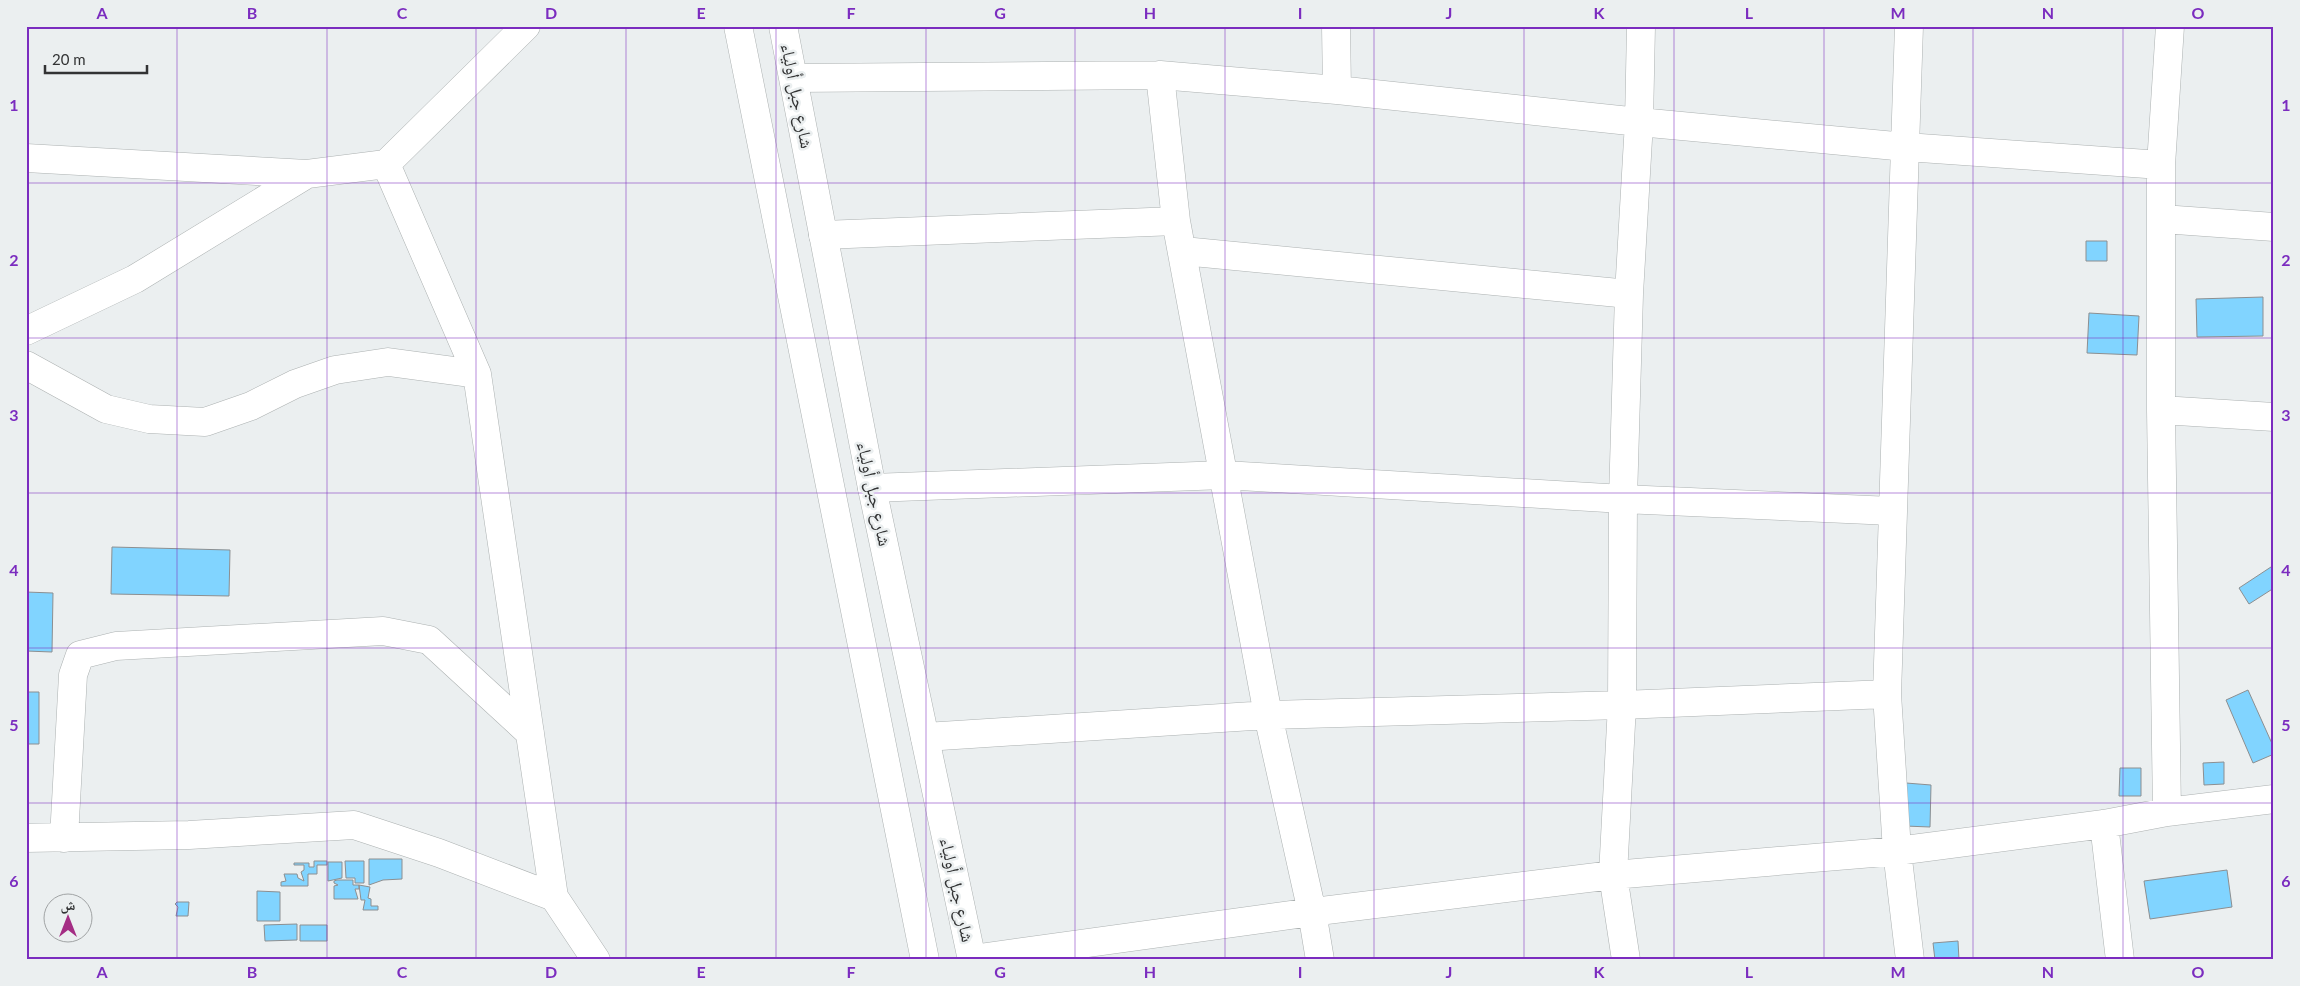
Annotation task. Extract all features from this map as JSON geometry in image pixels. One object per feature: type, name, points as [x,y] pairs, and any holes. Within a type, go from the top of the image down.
[{"type":"street","points":[[26,158],[307,174],[386,164],[526,26]]},
{"type":"street","points":[[738,26],[925,960]]},
{"type":"street","name":"شارع جبل أولياء","points":[[783,26],[872,488],[972,959]]},
{"type":"street","points":[[1336,26],[1337,90]]},
{"type":"street","points":[[1626,960],[1613,875],[1622,706],[1623,499],[1629,294],[1641,26]]},
{"type":"street","points":[[1909,26],[1887,694],[1897,851],[1910,960]]},
{"type":"street","points":[[2167,812],[2161,410],[2161,165],[2170,26]]},
{"type":"street","points":[[794,78],[1160,75],[1337,90],[1638,122],[1906,147],[2161,165]]},
{"type":"street","points":[[1160,75],[1176,221],[1268,714],[1312,912],[1320,960]]},
{"type":"street","points":[[386,164],[477,374],[554,897],[596,960]]},
{"type":"street","points":[[26,331],[135,279],[307,174]]},
{"type":"street","points":[[2162,220],[2274,227]]},
{"type":"street","points":[[823,235],[1176,221]]},
{"type":"street","points":[[1182,251],[1629,294]]},
{"type":"street","points":[[26,365],[106,409],[149,419],[205,422],[251,406],[295,384],[335,370],[388,362],[477,374]]},
{"type":"street","points":[[2161,410],[2274,417]]},
{"type":"street","points":[[872,488],[1224,476],[1623,499],[1892,511]]},
{"type":"street","points":[[64,838],[73,675],[80,655],[116,646],[383,631],[429,640],[530,733]]},
{"type":"street","points":[[925,737],[1268,714],[1622,706],[1887,694]]},
{"type":"street","points":[[972,959],[1312,912],[1613,875],[1897,851],[2104,824],[2167,812],[2274,799]]},
{"type":"street","points":[[2104,824],[2120,960]]},
{"type":"street","points":[[26,838],[189,836],[354,825],[439,853],[554,897]]},
{"type":"building","points":[[2086,241],[2107,241],[2107,261],[2086,261]]},
{"type":"building","points":[[2263,297],[2263,336],[2197,337],[2196,299]]},
{"type":"building","points":[[2089,313],[2139,316],[2137,355],[2087,353]]},
{"type":"building","points":[[112,547],[230,550],[229,596],[111,594]]},
{"type":"building","points":[[2274,565],[2274,588],[2249,604],[2239,588]]},
{"type":"building","points":[[26,592],[53,593],[52,652],[26,651]]},
{"type":"building","points":[[2248,690],[2274,748],[2274,754],[2253,763],[2226,700]]},
{"type":"building","points":[[26,692],[39,692],[39,744],[26,744]]},
{"type":"building","points":[[2224,762],[2224,784],[2204,785],[2203,763]]},
{"type":"building","points":[[2120,768],[2141,768],[2141,796],[2119,796]]},
{"type":"building","points":[[1906,783],[1931,785],[1930,827],[1905,826]]},
{"type":"building","points":[[369,859],[402,859],[402,879],[383,880],[369,885]]},
{"type":"building","points":[[314,861],[327,861],[327,865],[317,865],[317,874],[308,874],[308,886],[281,886],[281,882],[286,881],[284,874],[297,874],[298,878],[304,881],[301,872],[304,870],[304,865],[294,865],[294,863],[309,863],[309,867],[314,867]]},
{"type":"building","points":[[345,861],[364,861],[364,883],[355,883],[355,878],[346,878]]},
{"type":"building","points":[[328,862],[342,862],[342,878],[328,881]]},
{"type":"building","points":[[2227,870],[2232,907],[2150,919],[2144,881]]},
{"type":"building","points":[[353,880],[353,885],[359,885],[359,889],[355,889],[358,899],[334,899],[334,886],[338,885],[334,881]]},
{"type":"building","points":[[359,885],[370,887],[368,898],[371,899],[371,906],[378,906],[378,910],[363,910],[365,900],[361,900]]},
{"type":"building","points":[[257,891],[280,892],[280,921],[257,921]]},
{"type":"building","points":[[177,902],[189,902],[188,916],[176,916],[178,907],[175,904]]},
{"type":"building","points":[[297,924],[297,940],[265,941],[264,925]]},
{"type":"building","points":[[300,925],[327,925],[327,941],[300,941]]},
{"type":"building","points":[[1958,941],[1959,960],[1935,960],[1933,943]]}]
